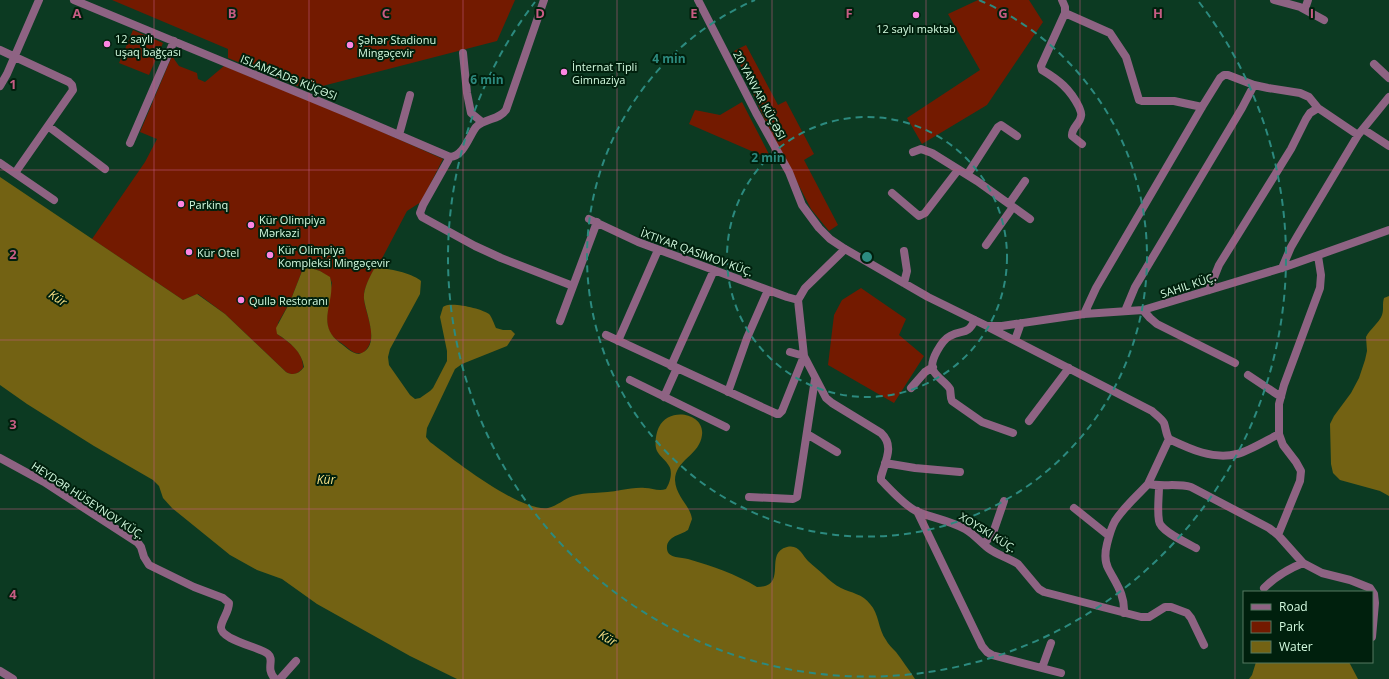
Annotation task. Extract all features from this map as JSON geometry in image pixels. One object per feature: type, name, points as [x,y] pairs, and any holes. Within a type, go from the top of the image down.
[{"type":"street","points":[[0,86],[15,57],[39,0]]},
{"type":"street","name":"ISLAMZADƏ KÜÇƏSI","points":[[74,0],[450,157]]},
{"type":"street","points":[[544,0],[506,110],[501,116],[482,122],[476,128],[459,153],[454,157],[450,157],[420,213],[422,216],[475,246],[500,258],[573,286]]},
{"type":"street","name":"20 YANVAR KÜÇƏSI","points":[[698,0],[756,113],[789,172],[802,205],[819,228],[830,239]]},
{"type":"street","points":[[1062,0],[1065,6],[1065,13],[1041,66],[1042,70],[1069,90],[1074,96],[1081,112],[1081,116],[1072,132],[1072,136],[1082,144]]},
{"type":"street","points":[[1274,0],[1305,9],[1324,20]]},
{"type":"street","points":[[1305,9],[1308,0]]},
{"type":"street","points":[[1065,13],[1110,33],[1126,57],[1139,100],[1174,101],[1202,107]]},
{"type":"street","points":[[130,143],[174,42]]},
{"type":"street","points":[[0,50],[69,82],[72,85],[73,90],[15,173]]},
{"type":"street","points":[[463,53],[467,93],[471,113],[482,122]]},
{"type":"street","points":[[1374,64],[1389,78]]},
{"type":"street","points":[[1084,314],[1096,288],[1202,107],[1220,78],[1224,75],[1228,75],[1254,85],[1300,92],[1309,97],[1318,108],[1389,146]]},
{"type":"street","points":[[1124,311],[1135,287],[1242,108],[1254,85]]},
{"type":"street","points":[[399,135],[410,95]]},
{"type":"street","points":[[1282,268],[1291,247],[1361,132],[1389,97]]},
{"type":"street","points":[[1209,290],[1219,265],[1291,149],[1306,118],[1310,112],[1318,108]]},
{"type":"street","points":[[967,175],[998,127],[1001,125],[1018,136]]},
{"type":"street","points":[[48,126],[105,169]]},
{"type":"street","points":[[913,152],[921,149],[925,150],[967,175],[1030,219]]},
{"type":"street","points":[[0,163],[54,200]]},
{"type":"street","points":[[892,193],[919,216],[921,216],[925,213],[958,170]]},
{"type":"street","points":[[986,245],[1025,181]]},
{"type":"street","points":[[560,320],[573,286],[593,220],[658,250],[798,300],[805,288],[845,249]]},
{"type":"street","name":"SAHIL KÜÇ.","points":[[987,326],[1002,326],[1084,314],[1143,310],[1282,268],[1389,230]]},
{"type":"street","name":"SAHIL KÜÇ.","points":[[830,239],[904,283],[1155,414],[1163,422],[1169,439]]},
{"type":"street","points":[[618,341],[658,250]]},
{"type":"street","points":[[904,251],[907,272],[904,283]]},
{"type":"street","points":[[1278,535],[1300,481],[1301,471],[1283,445],[1279,434],[1279,404],[1284,385],[1320,288],[1321,275],[1318,256]]},
{"type":"street","points":[[664,397],[674,367],[714,270]]},
{"type":"street","points":[[728,392],[747,338],[768,290]]},
{"type":"street","name":"XOYSKI KÜÇ.","points":[[798,300],[804,356],[815,380],[829,401],[881,433],[887,439],[889,447],[881,477],[882,480],[903,501],[917,511],[949,521],[976,536],[989,548],[1018,564],[1039,589],[1044,592],[1141,617],[1149,617],[1165,608],[1171,607],[1187,613],[1204,645]]},
{"type":"street","points":[[1143,310],[1157,324],[1235,364]]},
{"type":"street","points":[[911,388],[925,372],[932,367],[942,343],[951,335],[968,331],[975,320]]},
{"type":"street","points":[[1015,340],[1021,323]]},
{"type":"street","points":[[606,336],[777,414],[780,414],[804,356],[790,352]]},
{"type":"street","points":[[932,367],[951,391],[950,398],[952,401],[982,422],[1013,433]]},
{"type":"street","points":[[1029,421],[1069,368]]},
{"type":"street","points":[[1248,376],[1281,397]]},
{"type":"street","points":[[630,380],[726,427]]},
{"type":"street","points":[[749,497],[793,499],[797,497],[815,380]]},
{"type":"street","points":[[807,434],[837,452]]},
{"type":"street","points":[[1124,613],[1122,594],[1107,566],[1105,557],[1109,536],[1115,521],[1148,484],[1169,439],[1191,450],[1205,454],[1222,456],[1238,454],[1279,434]]},
{"type":"street","name":"HEYDƏR HÜSEYNOV KÜÇ.","points":[[0,458],[44,482],[138,543],[148,565],[194,587],[223,598],[228,604],[229,609],[221,626],[222,630],[234,640],[261,650],[269,655],[271,661],[270,674],[275,679]]},
{"type":"street","points":[[885,463],[915,468],[960,472]]},
{"type":"street","points":[[1148,484],[1160,486],[1185,485],[1191,487],[1269,528],[1278,535],[1303,563],[1322,573],[1350,580],[1370,588],[1372,591]]},
{"type":"street","points":[[1160,486],[1159,522],[1162,528],[1196,548]]},
{"type":"street","points":[[984,544],[993,532],[1004,501]]},
{"type":"street","points":[[1074,508],[1109,536]]},
{"type":"street","points":[[917,511],[982,646],[987,652],[992,655],[1061,673]]},
{"type":"street","points":[[1264,588],[1275,578],[1290,568],[1303,563]]},
{"type":"street","points":[[1373,592],[1375,603],[1373,626]]},
{"type":"street","points":[[1042,668],[1051,643]]},
{"type":"street","points":[[280,679],[296,661]]},
{"type":"street","points":[[0,671],[13,679]]},
{"type":"green space","name":"Şəhər Stadionu Mingəçevir","points":[[112,0],[515,0],[497,41],[307,90],[228,58],[228,49]]},
{"type":"green space","points":[[978,0],[1029,0],[1043,22],[987,105],[922,144],[907,118],[980,70],[948,14]]},
{"type":"green space","points":[[133,30],[163,43],[149,75],[119,63]]},
{"type":"green space","points":[[746,45],[778,105],[786,101],[814,154],[804,160],[838,225],[829,231],[811,209],[764,118],[734,51]]},
{"type":"green space","name":"Kür Olimpiya Mərkəzi","points":[[172,56],[179,66],[197,73],[198,79],[205,82],[224,66],[344,115],[443,159],[421,202],[407,211],[367,284],[364,299],[371,327],[371,341],[363,353],[355,353],[331,335],[328,326],[327,314],[332,283],[330,278],[320,271],[304,266],[290,302],[278,323],[277,334],[295,348],[303,362],[303,368],[301,370],[295,374],[291,374],[286,372],[225,314],[198,294],[183,300],[92,239],[145,162],[157,139],[140,132]]},
{"type":"green space","points":[[742,102],[772,160],[689,124],[695,110],[720,115]]},
{"type":"green space","points":[[861,288],[906,319],[899,335],[924,356],[894,403],[828,365],[834,315],[842,300]]},
{"type":"water","name":"Kür","points":[[0,177],[183,300],[197,294],[225,314],[286,372],[289,373],[296,374],[300,371],[304,367],[303,362],[295,348],[277,334],[276,328],[290,302],[304,266],[320,271],[330,277],[331,295],[327,320],[328,328],[332,335],[340,343],[351,351],[359,354],[366,350],[370,345],[371,330],[365,306],[364,292],[374,269],[378,268],[398,271],[421,281],[420,294],[390,349],[388,357],[389,365],[410,395],[415,399],[420,398],[433,388],[447,361],[447,351],[440,317],[443,307],[447,305],[459,305],[489,314],[496,328],[511,330],[515,334],[507,346],[462,364],[455,369],[427,428],[426,437],[430,442],[487,483],[521,502],[536,507],[548,508],[575,495],[639,488],[658,490],[666,489],[670,481],[671,471],[668,464],[658,453],[656,448],[656,439],[659,427],[664,420],[670,416],[685,415],[692,417],[701,427],[702,435],[697,448],[679,467],[675,480],[680,496],[689,509],[692,519],[688,530],[674,536],[669,541],[667,545],[668,552],[673,556],[685,558],[724,571],[757,587],[766,586],[772,582],[775,562],[780,550],[791,546],[794,547],[834,584],[864,598],[867,601],[875,612],[883,636],[915,679],[457,679],[410,656],[317,604],[282,579],[257,570],[230,555],[172,508],[163,498],[159,486],[153,480],[94,446],[27,404],[0,385]]},
{"type":"water","points":[[1389,296],[1389,496],[1380,491],[1340,480],[1333,473],[1331,464],[1330,424],[1351,393],[1359,378],[1367,351],[1366,337],[1381,318],[1383,313],[1384,298]]},
{"type":"water","points":[[1256,663],[1350,663],[1358,679],[1249,679],[1252,675]]},
{"type":"place","name":"12 saylı məktəb","points":[[916,15]]},
{"type":"place","name":"12 saylı uşaq bağçası","points":[[107,44]]},
{"type":"place","name":"Şəhər Stadionu Mingəçevir","points":[[350,45]]},
{"type":"place","name":"İnternat Tipli Gimnaziya","points":[[564,72]]},
{"type":"place","name":"Parkinq","points":[[181,204]]},
{"type":"place","name":"Kür Olimpiya Mərkəzi","points":[[251,225]]},
{"type":"place","name":"Kür Otel","points":[[189,252]]},
{"type":"place","name":"Kür Olimpiya Kompleksi Mingəçevir","points":[[270,255]]},
{"type":"place","name":"Qullə Restoranı","points":[[241,300]]}]
